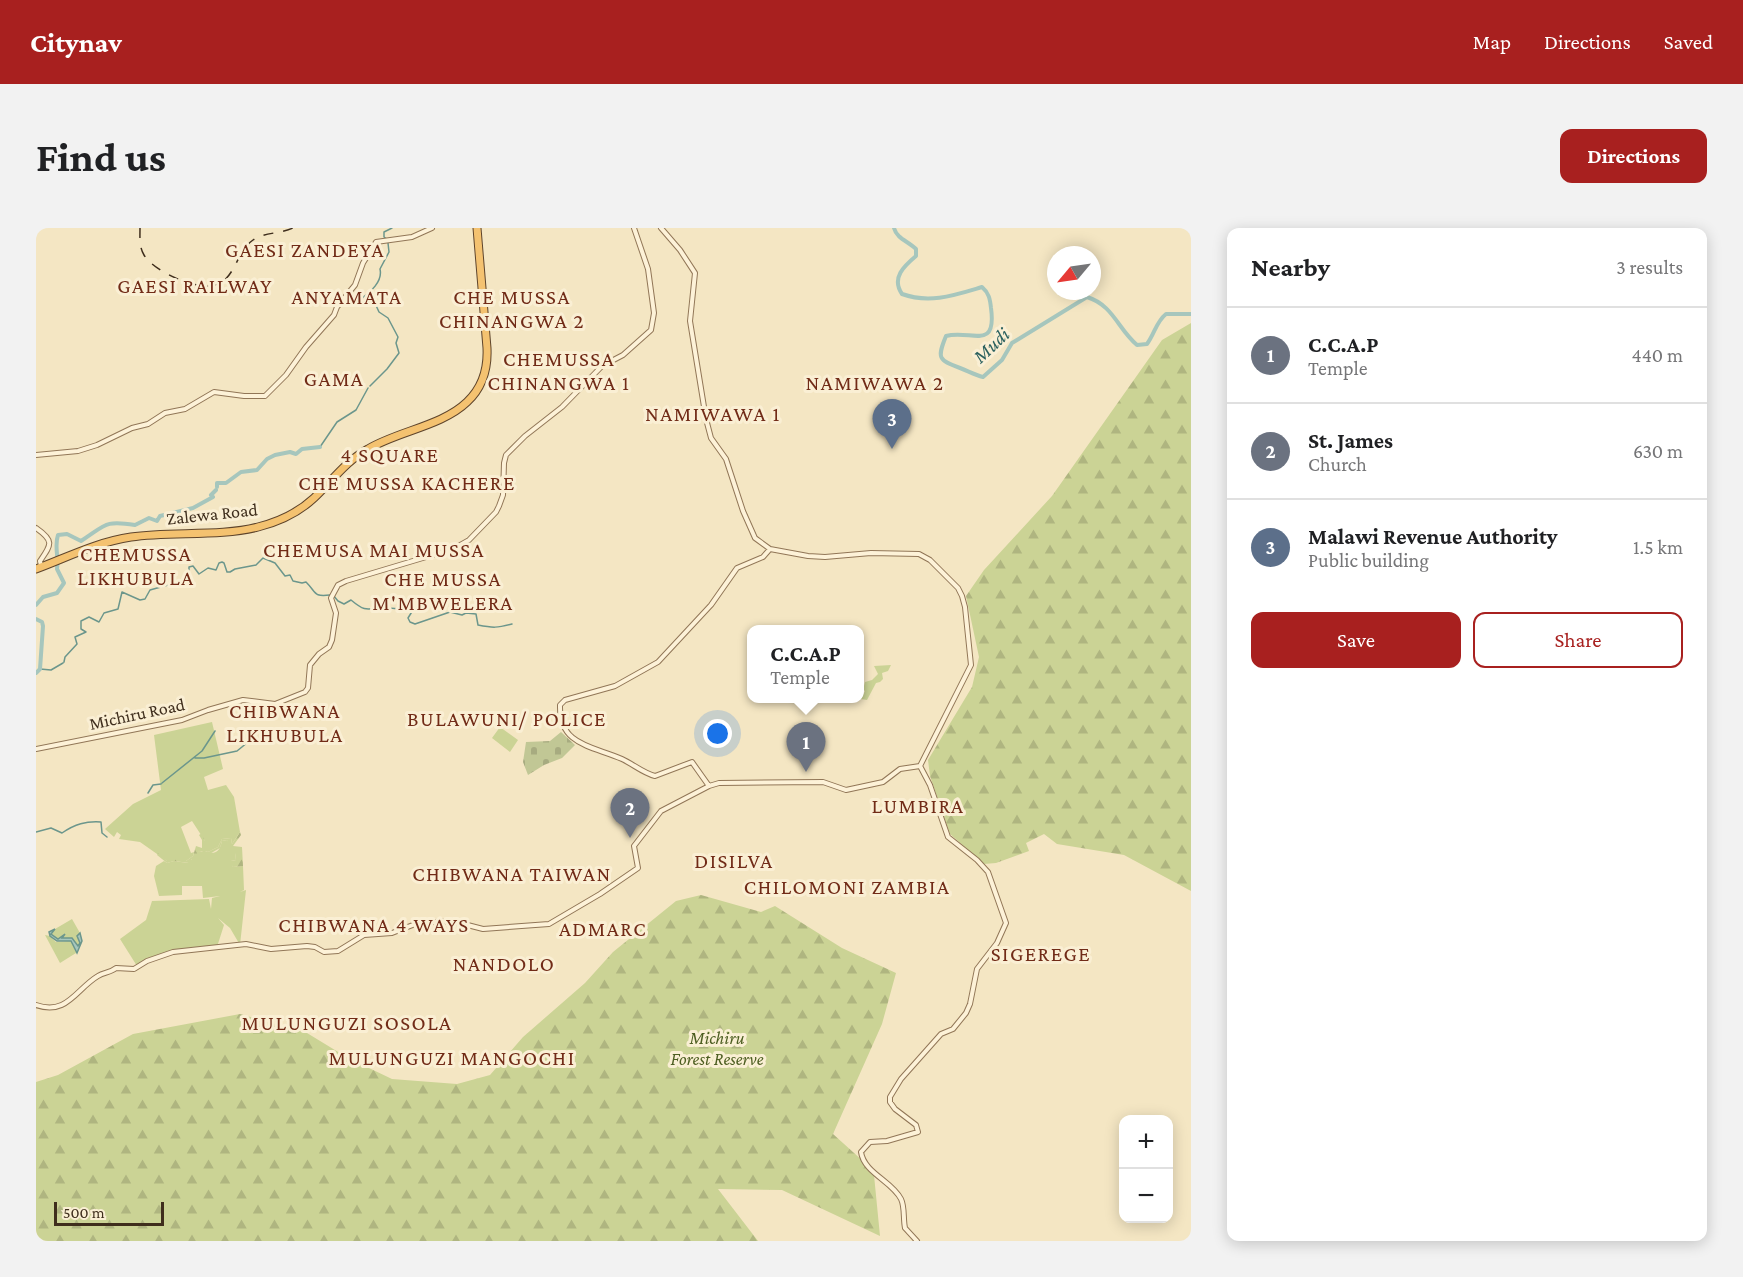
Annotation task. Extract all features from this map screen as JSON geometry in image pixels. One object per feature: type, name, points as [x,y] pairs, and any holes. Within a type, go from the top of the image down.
[{"type":"highway","name":"Zalewa Road","points":[[38,568],[114,540],[249,529],[275,521],[296,511],[314,498],[345,466],[366,450],[460,408],[479,386],[485,373],[487,356],[477,228]]},
{"type":"street","points":[[36,456],[82,450],[97,445],[132,428],[148,424],[166,412],[184,409],[214,392],[265,396],[286,375],[306,347],[334,315],[336,307],[355,285],[363,263],[376,242],[412,237],[432,228]]},
{"type":"street","name":"Michiru Road","points":[[36,749],[182,720],[243,700],[275,704],[306,691],[310,665],[329,647],[332,640],[336,613],[331,598],[338,585],[368,573],[453,549],[469,540],[499,506],[503,495],[506,455],[525,436],[562,407],[602,366],[623,355],[651,330],[654,313],[648,268],[634,228]]},
{"type":"street","points":[[661,228],[684,255],[695,275],[691,327],[706,419],[711,438],[726,459],[751,531],[757,541],[770,549],[825,557],[871,553],[919,554],[930,560],[958,588],[965,603],[971,665],[920,766]]},
{"type":"street","points":[[36,528],[50,544],[50,549],[40,561],[38,568]]},
{"type":"street","points":[[709,786],[692,762],[655,776],[619,758],[579,743],[565,729],[560,705],[565,700],[624,682],[658,662],[711,604],[736,568],[763,557],[770,549]]},
{"type":"street","points":[[36,1005],[47,1009],[62,1006],[98,976],[110,973],[116,968],[134,969],[149,959],[173,952],[249,944],[271,949],[307,946],[324,952],[338,951],[364,935],[393,933],[420,923],[452,921],[483,929],[549,924],[594,898],[638,868],[634,846],[659,813],[709,786],[723,783],[823,782],[846,790],[883,782],[900,769],[920,766]]},
{"type":"street","points":[[917,1241],[905,1228],[903,1203],[900,1197],[867,1165],[861,1152],[870,1142],[887,1141],[918,1132],[916,1125],[893,1107],[890,1097],[901,1079],[941,1034],[953,1029],[966,1013],[977,969],[997,943],[1006,923],[988,872],[948,837],[930,785],[920,766]]},
{"type":"green space","points":[[1191,323],[1191,891],[1124,855],[1057,844],[1044,834],[1026,843],[1029,851],[996,863],[984,864],[950,834],[930,776],[928,760],[972,687],[979,657],[966,596],[984,570],[1052,496],[1162,340]]},
{"type":"green space","points":[[891,665],[888,671],[882,673],[883,679],[876,683],[867,700],[864,700],[865,682],[872,680],[878,674],[874,666]]},
{"type":"green space","points":[[212,722],[223,769],[204,777],[208,790],[226,785],[234,797],[240,832],[232,844],[231,838],[222,839],[218,847],[208,852],[205,851],[205,841],[192,821],[181,827],[191,853],[194,852],[193,856],[186,861],[167,861],[140,842],[119,839],[121,835],[117,832],[114,837],[105,829],[133,804],[161,790],[154,735]]},
{"type":"green space","points":[[500,727],[518,740],[510,752],[492,738]]},
{"type":"green space","points":[[561,732],[575,745],[562,758],[528,775],[523,762],[526,742],[550,741]]},
{"type":"green space","points":[[240,832],[241,835],[233,846],[242,847],[243,866],[233,867],[231,864],[231,861],[236,860],[235,853],[231,852],[227,840],[222,841],[220,848],[206,856],[199,851],[197,859],[191,859],[192,866],[189,863],[174,861],[167,863],[157,855],[158,853],[167,861],[174,859],[186,861],[193,856],[196,846],[202,848],[199,835],[202,833],[205,851],[208,852],[218,847],[222,839],[231,838],[232,844]]},
{"type":"green space","points":[[227,840],[235,852],[236,860],[231,861],[233,867],[243,866],[244,890],[240,892],[246,890],[240,945],[230,928],[218,918],[224,925],[217,947],[165,953],[137,966],[120,939],[146,920],[152,901],[209,899],[211,909],[212,898],[220,896],[203,898],[202,886],[182,886],[182,895],[159,896],[154,876],[156,866],[164,861],[188,863],[199,851],[216,852],[222,841]]},
{"type":"green space","name":"Michiru Forest Reserve","points":[[701,895],[761,912],[775,906],[842,948],[896,973],[882,1024],[833,1134],[864,1162],[874,1175],[880,1236],[782,1190],[718,1189],[758,1241],[36,1241],[36,1082],[58,1075],[133,1034],[240,1014],[307,1033],[348,1058],[392,1079],[457,1084],[490,1075],[523,1037],[585,983],[613,952],[676,901]]},
{"type":"green space","points":[[72,919],[80,933],[77,936],[80,943],[78,946],[72,938],[61,938],[65,934],[58,939],[51,934]]},
{"type":"green space","points":[[45,935],[50,936],[56,942],[71,941],[76,953],[60,963]]},
{"type":"water","points":[[55,929],[51,934],[58,939],[65,934],[62,938],[72,938],[78,946],[80,943],[77,936],[80,933],[82,941],[77,953],[71,941],[57,941],[50,936],[49,932]]},
{"type":"waterway","points":[[387,239],[384,237],[384,232],[392,228]]},
{"type":"waterway","name":"Mudi","points":[[894,228],[900,237],[916,249],[916,256],[903,268],[898,278],[902,294],[932,298],[982,287],[988,294],[992,322],[990,330],[980,336],[946,336],[941,349],[941,357],[947,363],[983,377],[1002,360],[1012,343],[1087,297],[1109,311],[1137,345],[1147,344],[1166,314],[1191,314]]},
{"type":"waterway","points":[[370,386],[399,353],[396,343],[398,337],[388,318],[379,312],[374,301],[370,299],[367,305],[362,305],[361,299],[372,290],[380,278],[380,269],[389,252],[388,243]]},
{"type":"waterway","points":[[320,447],[337,422],[356,410],[368,388]]},
{"type":"waterway","points":[[217,487],[217,483],[226,483],[241,472],[257,470],[267,459],[275,455],[290,452],[296,454],[302,449],[320,447]]},
{"type":"waterway","points":[[36,605],[43,597],[57,593],[64,583],[57,569],[58,535],[67,534],[81,541],[106,525],[117,523],[135,525],[149,518],[157,521],[160,516],[193,508],[213,497],[211,495],[216,490]]},
{"type":"waterway","points":[[64,662],[65,657],[77,644],[75,637],[86,632],[81,629],[81,621],[89,617],[99,622],[104,613],[118,609],[122,592],[140,600],[145,599],[150,590],[168,585],[180,585],[189,578],[189,567],[193,566],[199,574],[208,568],[216,570],[222,562],[227,572],[230,572],[256,565],[263,558],[275,563],[285,576],[290,575],[293,581],[306,582],[318,595],[330,595]]},
{"type":"waterway","points":[[333,595],[344,604],[351,600],[367,609],[405,610],[412,605],[413,610],[408,618],[415,624],[450,612],[462,615],[476,614],[478,625],[488,627],[512,624]]},
{"type":"waterway","points":[[36,619],[42,622],[43,626],[40,669],[36,673]]},
{"type":"waterway","points":[[40,669],[51,670],[63,663]]},
{"type":"waterway","points":[[162,783],[202,751],[215,731]]},
{"type":"waterway","points":[[195,758],[237,751],[253,738]]},
{"type":"waterway","points":[[148,793],[153,785],[161,784]]},
{"type":"waterway","points":[[36,832],[51,828],[62,833],[81,824],[101,822],[102,833],[107,837]]},
{"type":"railway","points":[[140,228],[141,249],[149,261],[167,274],[201,286],[211,286],[225,280],[243,250],[253,240],[293,228]]},
{"type":"place","name":"Malawi Revenue Authority","points":[[892,449]]},
{"type":"place","name":"C.C.A.P","points":[[806,772]]},
{"type":"place","name":"St. James","points":[[630,838]]},
{"type":"district","name":"GAESI ZANDEYA","points":[[305,250]]},
{"type":"district","name":"GAESI RAILWAY","points":[[195,286]]},
{"type":"district","name":"ANYAMATA","points":[[347,297]]},
{"type":"district","name":"CHE MUSSA CHINANGWA 2","points":[[512,309]]},
{"type":"district","name":"CHEMUSSA CHINANGWA 1","points":[[559,371]]},
{"type":"district","name":"GAMA","points":[[334,379]]},
{"type":"district","name":"NAMIWAWA 2","points":[[875,383]]},
{"type":"district","name":"NAMIWAWA 1","points":[[713,414]]},
{"type":"district","name":"4 SQUARE","points":[[390,455]]},
{"type":"district","name":"CHE MUSSA KACHERE","points":[[407,483]]},
{"type":"district","name":"CHEMUSA MAI MUSSA","points":[[374,550]]},
{"type":"district","name":"CHEMUSSA LIKHUBULA","points":[[136,566]]},
{"type":"district","name":"CHE MUSSA M'MBWELERA","points":[[443,591]]},
{"type":"district","name":"BULAWUNI/ POLICE","points":[[507,719]]},
{"type":"district","name":"CHIBWANA LIKHUBULA","points":[[285,723]]},
{"type":"district","name":"LUMBIRA","points":[[918,806]]},
{"type":"district","name":"DISILVA","points":[[734,861]]},
{"type":"district","name":"CHIBWANA TAIWAN","points":[[512,874]]},
{"type":"district","name":"CHILOMONI ZAMBIA","points":[[847,887]]},
{"type":"district","name":"CHIBWANA 4 WAYS","points":[[374,925]]},
{"type":"district","name":"ADMARC","points":[[603,929]]},
{"type":"district","name":"SIGEREGE","points":[[1041,954]]},
{"type":"district","name":"NANDOLO","points":[[504,964]]},
{"type":"district","name":"MULUNGUZI SOSOLA","points":[[347,1023]]},
{"type":"district","name":"MULUNGUZI MANGOCHI","points":[[452,1058]]}]
